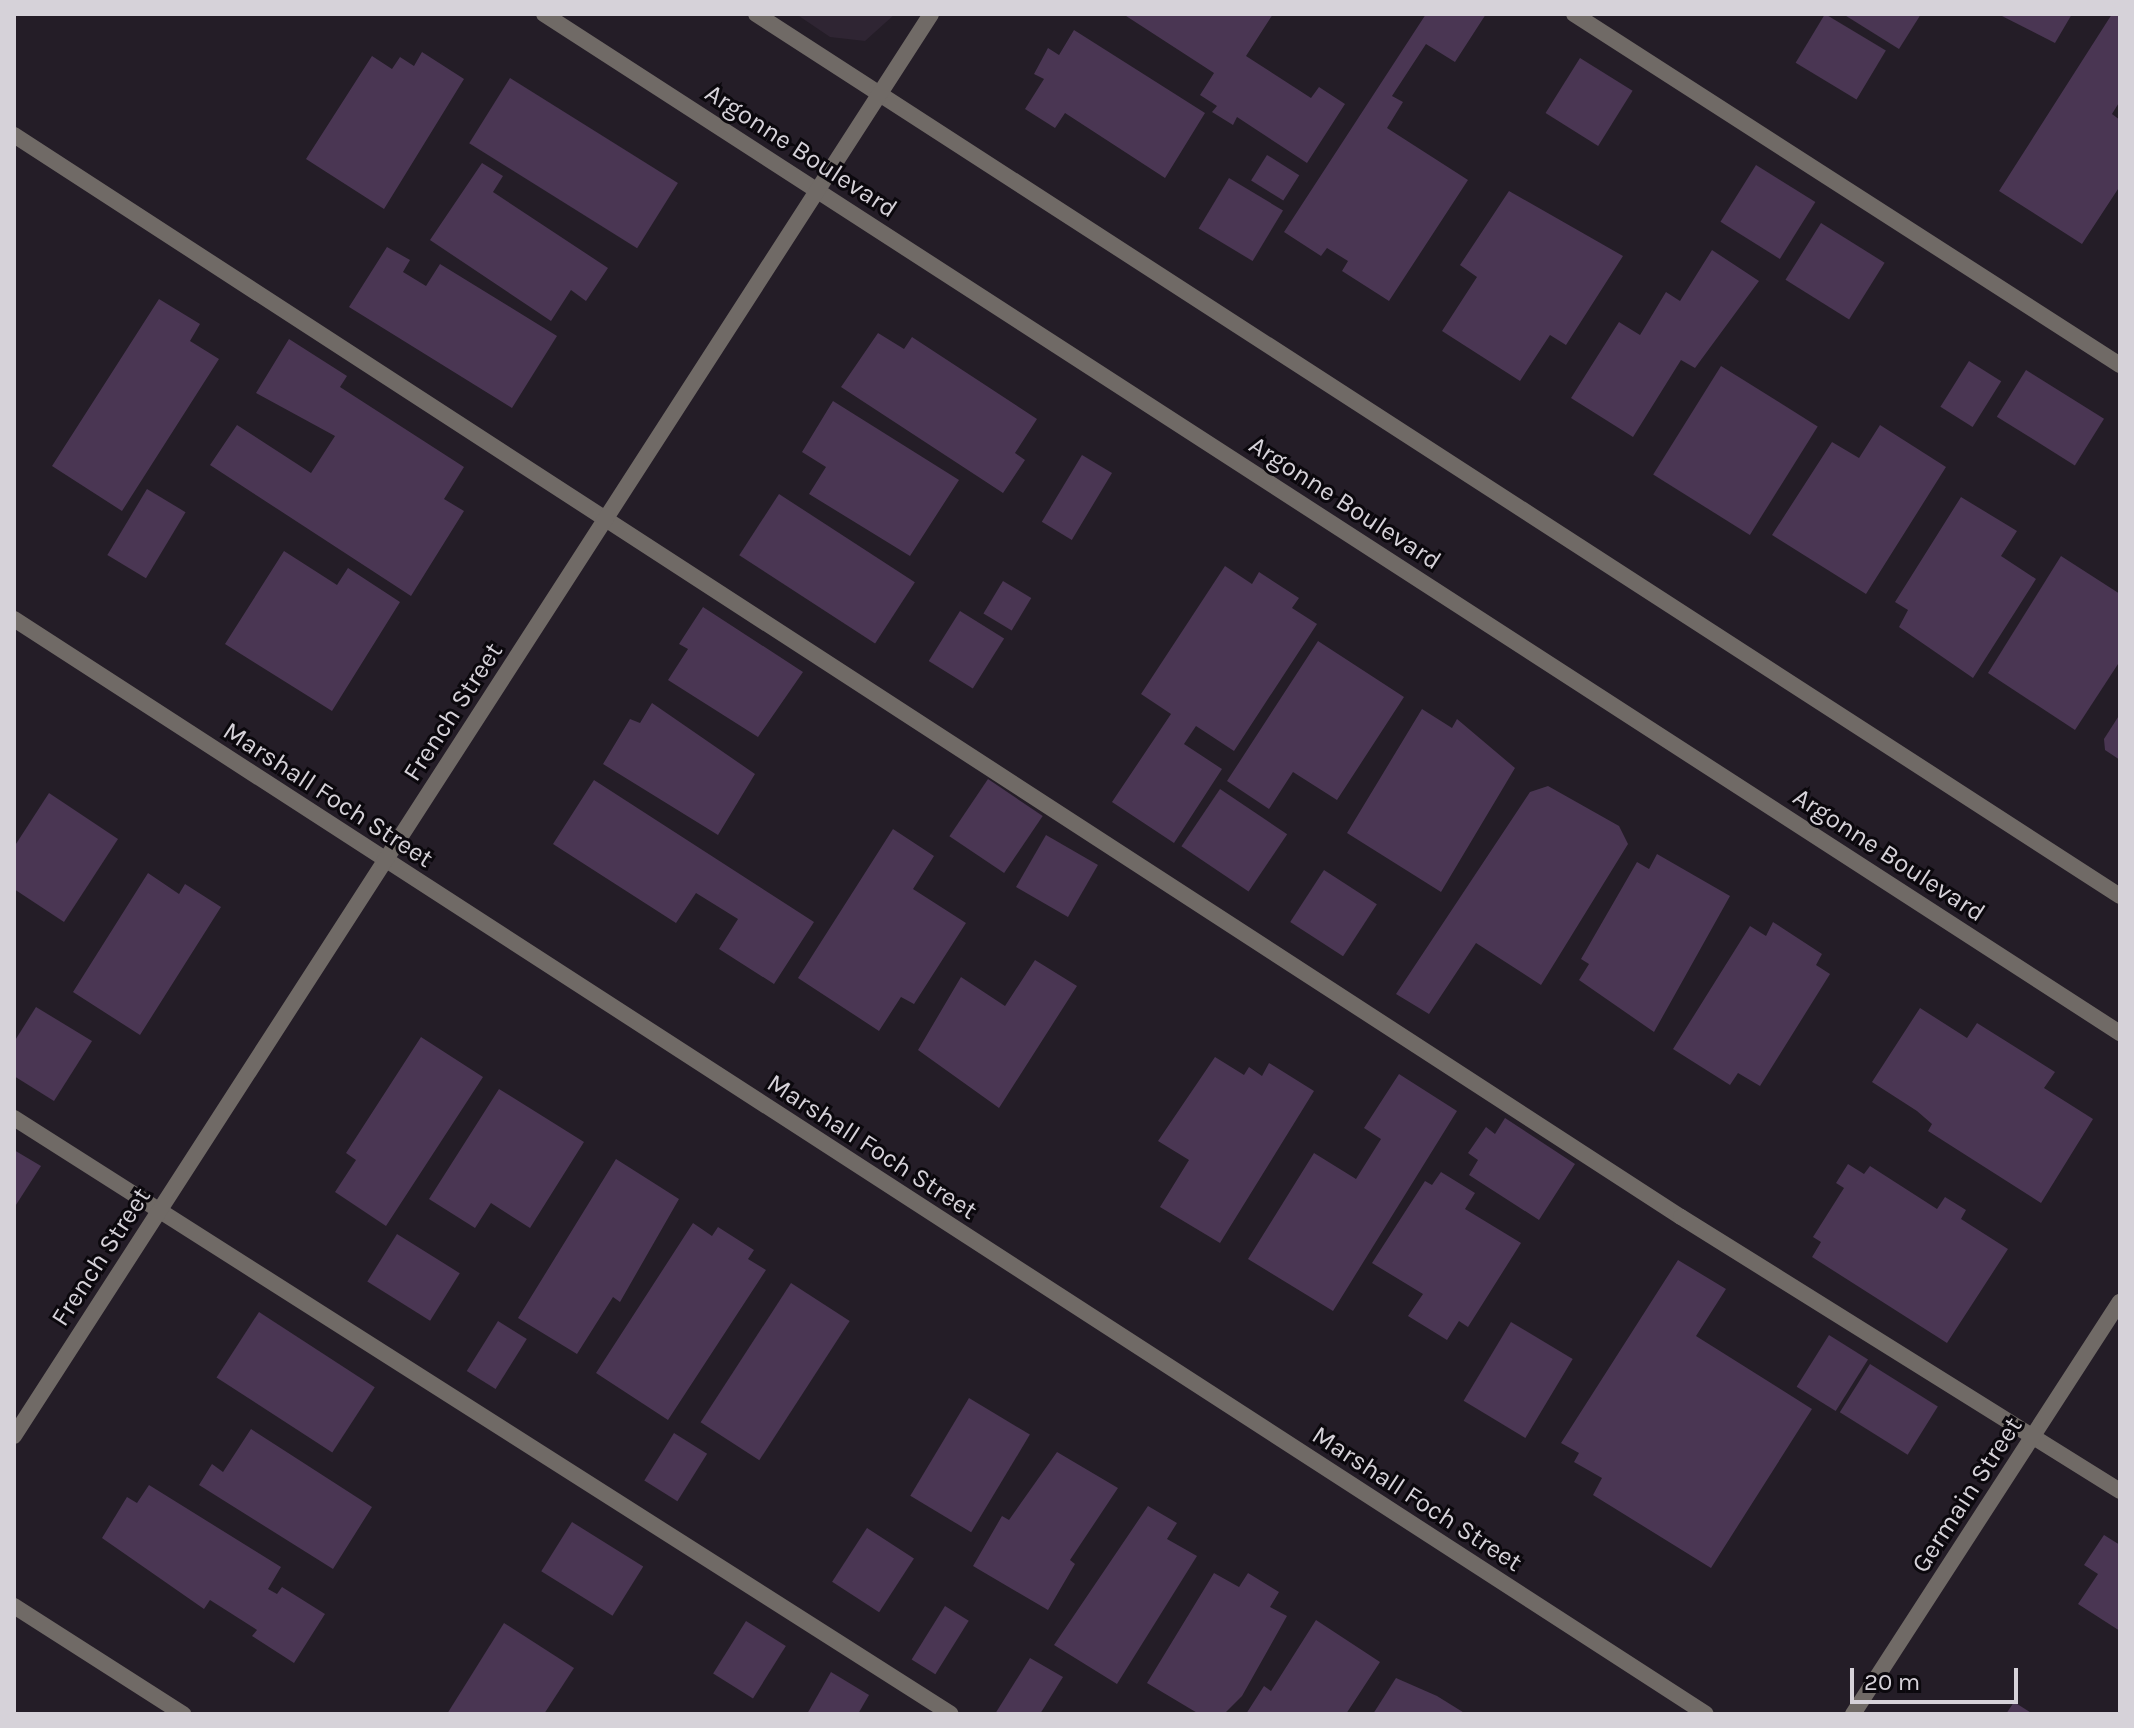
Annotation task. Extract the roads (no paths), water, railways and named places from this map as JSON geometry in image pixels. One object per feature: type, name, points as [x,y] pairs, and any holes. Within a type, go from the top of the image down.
[{"type":"street","name":"Argonne Boulevard","points":[[544,14],[2120,1033]]},
{"type":"street","points":[[756,14],[2120,896]]},
{"type":"street","name":"French Street","points":[[14,1436],[931,14]]},
{"type":"street","points":[[1574,14],[2120,365]]},
{"type":"street","points":[[14,135],[608,516],[1681,1217],[2120,1491]]},
{"type":"street","name":"Marshall Foch Street","points":[[14,619],[1706,1714]]},
{"type":"street","points":[[14,1118],[951,1714]]},
{"type":"street","name":"Germain Street","points":[[1853,1714],[2120,1302]]},
{"type":"street","points":[[14,1606],[183,1714]]}]
